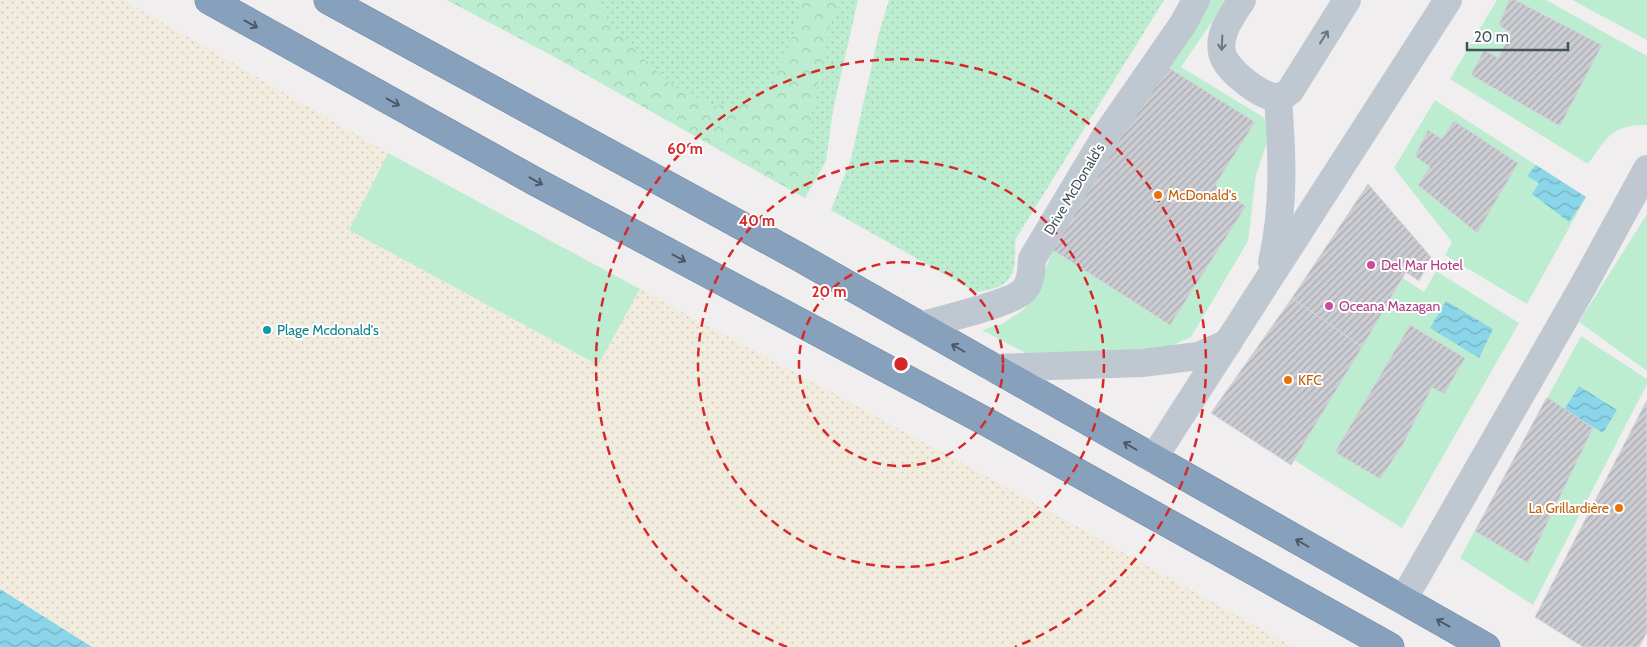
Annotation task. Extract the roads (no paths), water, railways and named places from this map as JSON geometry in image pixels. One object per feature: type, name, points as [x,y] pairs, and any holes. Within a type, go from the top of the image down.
[{"type":"highway","points":[[209,0],[538,183],[984,420],[1390,647]]},
{"type":"highway","points":[[328,0],[799,257],[1403,600],[1476,645]]},
{"type":"street","name":"Drive McDonald's","points":[[920,326],[995,304],[1025,290],[1031,278],[1032,259],[1108,132],[1183,24],[1196,0]]},
{"type":"street","points":[[1242,0],[1221,38],[1222,54],[1229,68],[1242,79],[1270,97],[1278,98],[1290,91],[1347,0]]},
{"type":"street","points":[[1153,459],[1448,0]]},
{"type":"street","points":[[1268,280],[1280,230],[1283,182],[1278,98]]},
{"type":"street","points":[[1403,600],[1582,288],[1647,169]]},
{"type":"street","points":[[993,368],[1142,363],[1198,356],[1228,343]]},
{"type":"water","points":[[1536,165],[1586,197],[1569,222],[1532,194],[1539,183],[1527,176]]},
{"type":"water","points":[[1446,301],[1493,329],[1479,358],[1430,328]]},
{"type":"water","points":[[1579,386],[1617,410],[1603,433],[1564,410]]},
{"type":"water","points":[[0,589],[92,647],[0,647]]},
{"type":"place","name":"McDonald's","points":[[1158,195]]},
{"type":"place","name":"Del Mar Hotel","points":[[1371,265]]},
{"type":"place","name":"Oceana Mazagan","points":[[1329,306]]},
{"type":"place","name":"Plage Mcdonald's","points":[[267,330]]},
{"type":"place","name":"KFC","points":[[1288,380]]},
{"type":"place","name":"La Grillardière","points":[[1619,508]]}]
